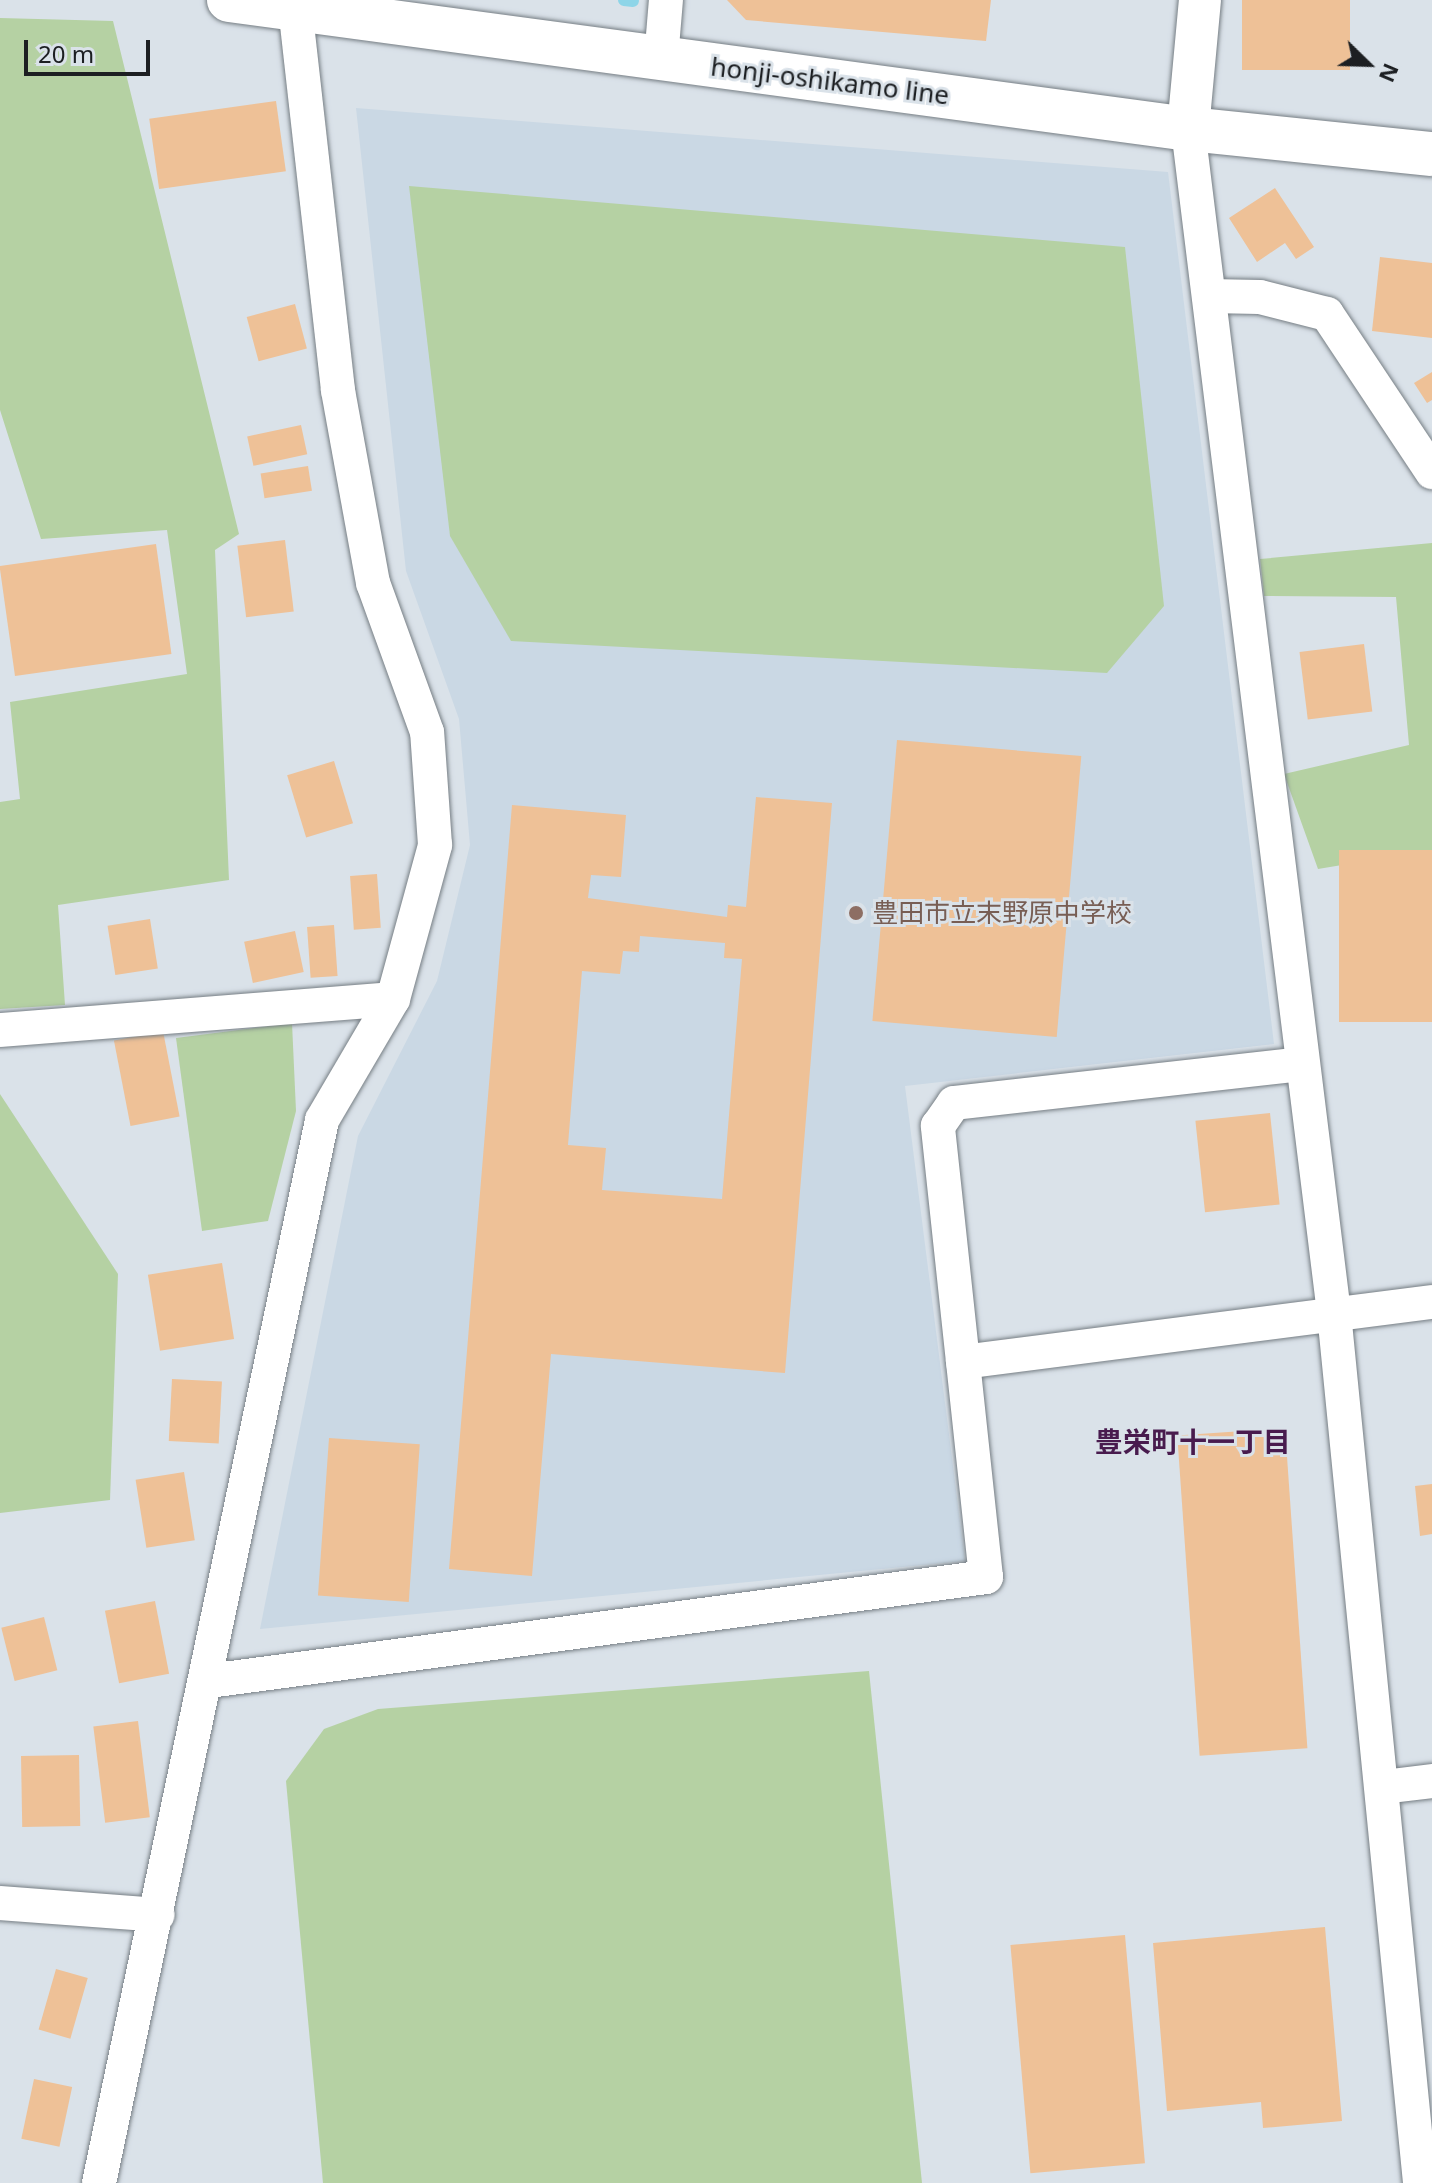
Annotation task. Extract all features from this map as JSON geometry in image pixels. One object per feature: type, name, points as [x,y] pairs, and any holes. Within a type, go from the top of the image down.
[{"type":"main road","name":"honji-oshikamo line","points":[[229,0],[1188,129],[1432,154]]},
{"type":"street","points":[[661,59],[666,0]]},
{"type":"street","points":[[1200,0],[1188,129],[1300,1064],[1334,1313],[1420,2183]]},
{"type":"street","points":[[99,2183],[209,1681],[322,1120],[393,999],[435,845],[427,732],[373,583],[338,390],[295,9]]},
{"type":"street","points":[[1209,296],[1260,297],[1327,314],[1432,472]]},
{"type":"street","points":[[0,1030],[393,999]]},
{"type":"street","points":[[209,1681],[986,1577],[938,1126],[954,1103],[1300,1064]]},
{"type":"street","points":[[963,1362],[1432,1302]]},
{"type":"street","points":[[1383,1787],[1432,1781]]},
{"type":"street","points":[[0,1903],[158,1915]]},
{"type":"shaded area","name":"豊田市立末野原中学校","points":[[356,108],[1168,172],[1274,1044],[905,1086],[965,1561],[260,1629],[358,1136],[437,981],[470,845],[459,719],[406,571]]},
{"type":"green space","points":[[0,18],[113,21],[239,534],[215,550],[229,880],[58,905],[65,1005],[0,1009],[0,802],[20,799],[10,702],[187,674],[167,530],[41,539],[0,410]]},
{"type":"green space","points":[[409,186],[1125,247],[1164,606],[1107,673],[511,641],[450,536]]},
{"type":"green space","points":[[1432,543],[1432,850],[1318,869],[1284,774],[1409,745],[1396,597],[1264,596],[1260,559]]},
{"type":"green space","points":[[292,1023],[296,1111],[268,1221],[202,1231],[176,1038]]},
{"type":"green space","points":[[0,1094],[118,1274],[110,1500],[0,1513]]},
{"type":"green space","points":[[869,1671],[922,2183],[323,2183],[286,1781],[324,1729],[378,1709]]},
{"type":"building","points":[[727,0],[991,0],[986,41],[746,20]]},
{"type":"building","points":[[1242,0],[1350,0],[1350,70],[1242,70]]},
{"type":"building","points":[[276,101],[286,171],[159,189],[149,119]]},
{"type":"building","points":[[1275,188],[1314,247],[1296,259],[1285,243],[1257,262],[1229,218]]},
{"type":"building","points":[[1380,257],[1432,263],[1432,338],[1372,331]]},
{"type":"building","points":[[295,304],[307,348],[259,361],[247,317]]},
{"type":"building","points":[[1432,372],[1432,400],[1427,403],[1414,383]]},
{"type":"building","points":[[301,425],[307,454],[253,466],[247,436]]},
{"type":"building","points":[[308,466],[312,491],[265,498],[261,474]]},
{"type":"building","points":[[285,540],[294,611],[246,617],[237,546]]},
{"type":"building","points":[[156,544],[171,654],[15,676],[0,566]]},
{"type":"building","points":[[1364,644],[1372,711],[1308,719],[1299,652]]},
{"type":"building","points":[[897,740],[1081,756],[1057,1037],[872,1021]]},
{"type":"building","points":[[334,761],[353,823],[306,837],[287,775]]},
{"type":"building","points":[[756,797],[832,803],[785,1373],[551,1354],[532,1576],[449,1569],[512,805],[626,815],[621,877],[591,875],[588,898],[727,917],[728,905],[746,907]],"holes":[[[640,936],[725,943],[724,958],[742,959],[722,1199],[602,1190],[606,1148],[568,1145],[582,971],[620,974],[623,951],[639,952]]]},
{"type":"building","points":[[1339,850],[1432,850],[1432,1022],[1339,1022]]},
{"type":"building","points":[[377,874],[381,928],[354,930],[350,876]]},
{"type":"building","points":[[150,919],[158,968],[115,975],[108,926]]},
{"type":"building","points":[[334,925],[338,976],[311,978],[307,927]]},
{"type":"building","points":[[295,931],[304,972],[253,983],[244,942]]},
{"type":"building","points":[[163,1031],[180,1116],[131,1126],[114,1041]]},
{"type":"building","points":[[1270,1113],[1280,1204],[1205,1212],[1195,1121]]},
{"type":"building","points":[[222,1263],[234,1339],[160,1351],[148,1275]]},
{"type":"building","points":[[172,1379],[222,1382],[219,1444],[169,1441]]},
{"type":"building","points":[[1285,1428],[1307,1748],[1200,1756],[1177,1436]]},
{"type":"building","points":[[329,1438],[420,1444],[409,1602],[318,1596]]},
{"type":"building","points":[[184,1472],[195,1540],[146,1548],[136,1480]]},
{"type":"building","points":[[1432,1484],[1432,1534],[1420,1536],[1415,1486]]},
{"type":"building","points":[[155,1601],[169,1674],[119,1683],[105,1611]]},
{"type":"building","points":[[44,1617],[57,1670],[15,1681],[1,1628]]},
{"type":"building","points":[[138,1721],[150,1817],[105,1823],[93,1726]]},
{"type":"building","points":[[79,1755],[80,1826],[22,1827],[21,1756]]},
{"type":"building","points":[[1325,1927],[1342,2121],[1263,2128],[1261,2102],[1167,2111],[1153,1943]]},
{"type":"building","points":[[1125,1935],[1145,2163],[1030,2173],[1010,1945]]},
{"type":"building","points":[[56,1969],[88,1978],[70,2039],[39,2030]]},
{"type":"building","points":[[34,2079],[72,2087],[59,2147],[21,2139]]},
{"type":"waterway","points":[[624,0],[633,1]]},
{"type":"place","name":"豊田市立末野原中学校","points":[[856,913]]},
{"type":"district","name":"豊栄町十一丁目","points":[[1193,1441]]}]
